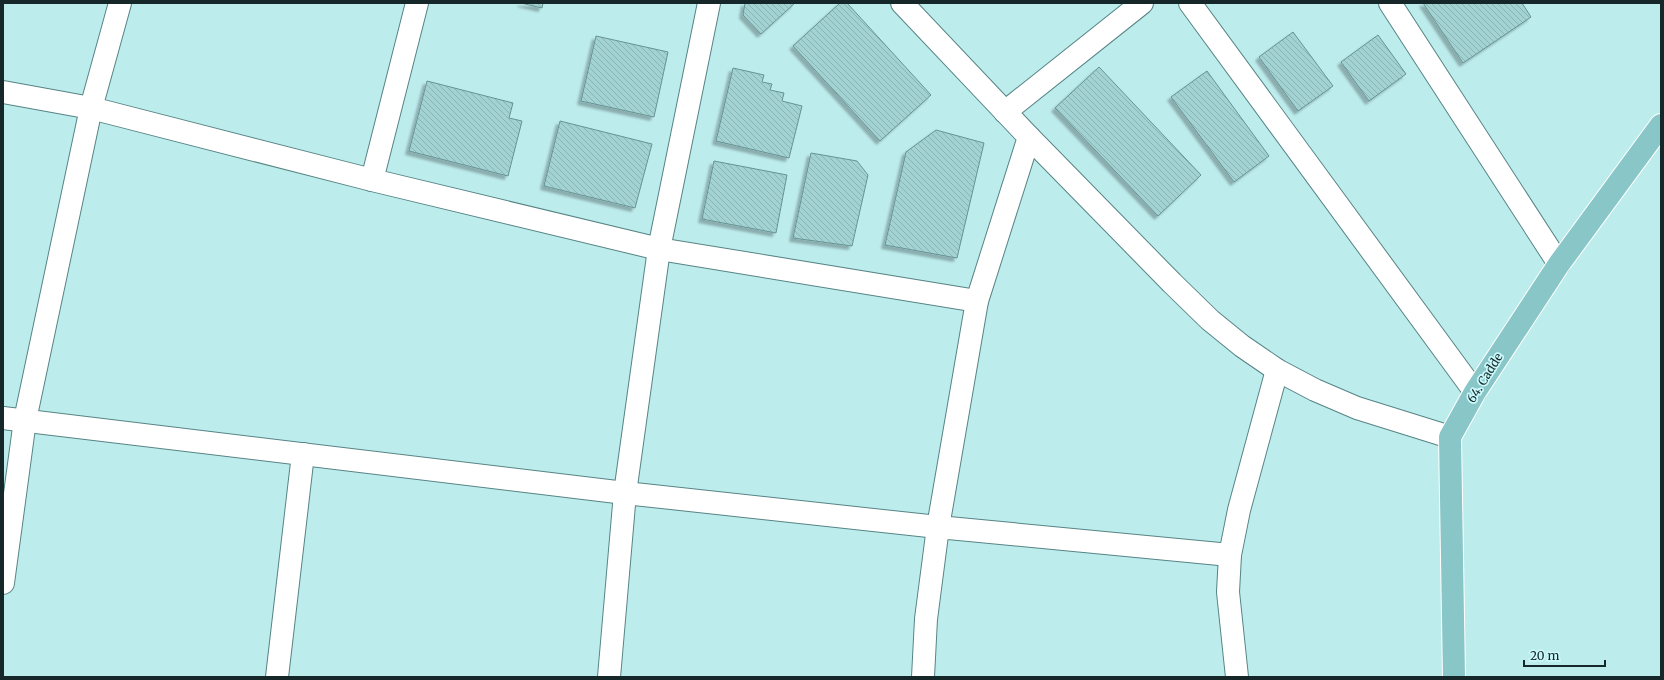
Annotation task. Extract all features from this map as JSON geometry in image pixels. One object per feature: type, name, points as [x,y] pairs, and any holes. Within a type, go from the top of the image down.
[{"type":"main road","name":"64. Cadde","points":[[1454,677],[1450,438],[1475,392],[1559,264],[1661,125]]},
{"type":"street","points":[[3,583],[25,420],[91,108],[120,3]]},
{"type":"street","points":[[372,180],[417,3]]},
{"type":"street","points":[[609,677],[625,493],[659,249],[709,3]]},
{"type":"street","points":[[902,3],[1029,137],[1210,320],[1242,346],[1277,370],[1315,390],[1357,408],[1450,438]]},
{"type":"street","points":[[1005,112],[1142,3]]},
{"type":"street","points":[[1190,3],[1475,392]]},
{"type":"street","points":[[1390,3],[1559,264]]},
{"type":"street","points":[[3,92],[91,108],[372,180],[659,249],[976,301]]},
{"type":"street","points":[[923,677],[926,619],[938,527],[976,301],[1029,137]]},
{"type":"street","points":[[1237,677],[1228,592],[1230,555],[1239,510],[1277,370]]},
{"type":"street","points":[[3,418],[625,493],[938,527],[1230,555]]},
{"type":"street","points":[[277,677],[303,454]]},
{"type":"building","points":[[521,3],[543,3],[542,8]]},
{"type":"building","points":[[745,3],[795,3],[761,34],[743,15]]},
{"type":"building","points":[[840,3],[847,3],[931,95],[880,141],[793,46]]},
{"type":"building","points":[[1423,3],[1522,3],[1531,17],[1463,63]]},
{"type":"building","points":[[1293,32],[1333,86],[1298,111],[1259,57]]},
{"type":"building","points":[[1378,35],[1406,74],[1369,101],[1341,62]]},
{"type":"building","points":[[596,36],[668,52],[654,117],[581,101]]},
{"type":"building","points":[[1099,67],[1201,175],[1158,216],[1055,108]]},
{"type":"building","points":[[733,68],[764,75],[762,82],[772,84],[770,90],[784,93],[782,101],[802,106],[789,158],[716,141]]},
{"type":"building","points":[[1207,71],[1269,156],[1234,182],[1171,97]]},
{"type":"building","points":[[427,81],[513,103],[509,118],[522,121],[508,176],[409,151]]},
{"type":"building","points":[[560,121],[652,144],[635,208],[544,186]]},
{"type":"building","points":[[936,130],[984,143],[957,258],[885,245],[906,152]]},
{"type":"building","points":[[811,153],[857,161],[868,175],[852,246],[793,238]]},
{"type":"building","points":[[714,161],[787,175],[776,233],[702,219]]}]
